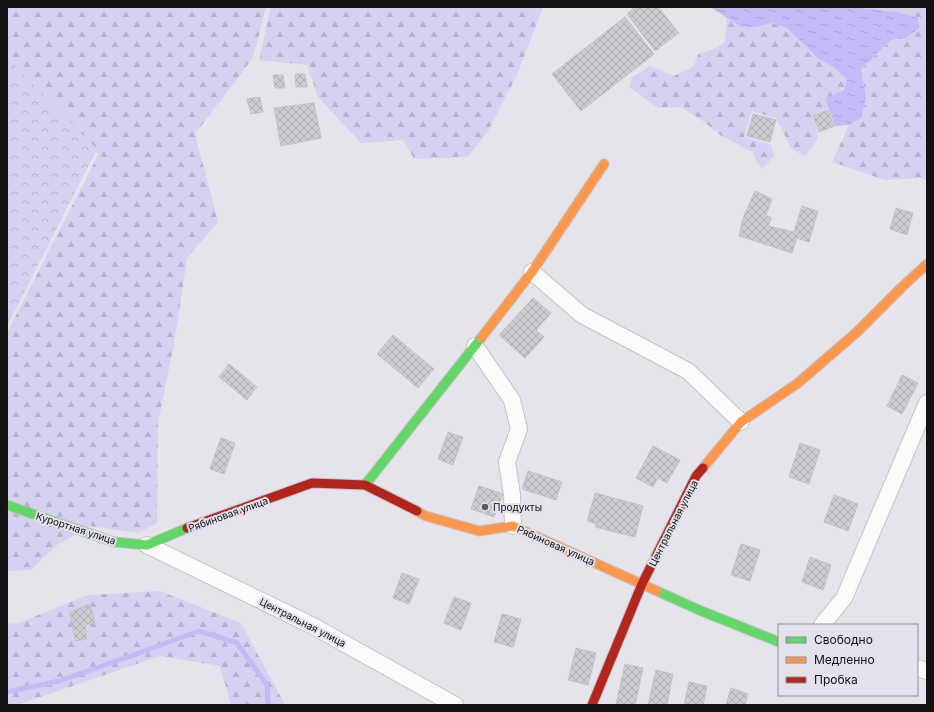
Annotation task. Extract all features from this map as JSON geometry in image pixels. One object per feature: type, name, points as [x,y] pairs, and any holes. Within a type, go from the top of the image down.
[{"type":"street","points":[[365,485],[532,272],[604,164]]},
{"type":"street","name":"Центральная улица","points":[[592,705],[642,584],[696,476],[741,422],[798,383],[810,373],[857,332],[927,264]]},
{"type":"street","points":[[532,272],[582,315],[688,371],[741,422]]},
{"type":"street","points":[[475,346],[512,400],[518,429],[507,462],[512,495],[513,526]]},
{"type":"street","points":[[823,624],[844,598],[927,404]]},
{"type":"street","name":"Рябиновая улица","points":[[147,545],[312,483],[365,485],[426,516],[479,531],[513,526],[699,610],[778,642]]},
{"type":"street","name":"Курортная улица","points":[[7,505],[114,542],[147,545]]},
{"type":"street","name":"Центральная улица","points":[[147,545],[313,626],[455,705]]},
{"type":"green space","points":[[7,7],[266,7],[253,58],[195,134],[218,222],[187,258],[174,344],[158,423],[157,523],[138,533],[90,526],[57,545],[31,570],[7,571],[7,333],[99,153],[7,128]]},
{"type":"green space","points":[[271,7],[543,7],[517,75],[488,131],[468,157],[414,159],[403,140],[361,143],[318,97],[307,65],[259,60]]},
{"type":"green space","points":[[854,7],[927,7],[927,180],[919,178],[885,180],[832,162],[849,125],[861,118],[866,98],[861,69],[891,40],[906,38],[920,28],[917,17],[897,12]]},
{"type":"green space","points":[[727,18],[741,27],[756,27],[772,23],[787,28],[817,58],[834,67],[848,79],[844,90],[825,99],[828,108],[812,115],[817,128],[817,137],[814,146],[804,156],[791,148],[776,118],[752,111],[744,137],[771,145],[774,156],[762,169],[756,160],[754,153],[720,135],[703,121],[681,107],[658,108],[629,87],[632,78],[650,66],[674,76],[694,66],[698,54],[715,49],[725,42]]},
{"type":"green space","points":[[7,58],[97,149],[7,326]]},
{"type":"green space","points":[[160,591],[241,623],[285,705],[231,705],[220,666],[160,656],[17,705],[7,705],[7,623],[16,624],[88,595]]},
{"type":"water","points":[[710,7],[854,7],[897,12],[917,17],[920,28],[906,38],[891,40],[861,69],[866,98],[861,118],[849,125],[835,126],[825,99],[844,90],[847,79],[834,67],[817,58],[787,28],[772,23],[756,27],[741,27]]},
{"type":"building","points":[[635,7],[658,7],[679,33],[655,51],[627,14]]},
{"type":"building","points":[[625,17],[654,54],[581,111],[552,74]]},
{"type":"building","points":[[295,74],[305,74],[307,87],[296,87]]},
{"type":"building","points":[[273,75],[283,75],[285,88],[275,88]]},
{"type":"building","points":[[260,97],[263,112],[251,114],[247,99]]},
{"type":"building","points":[[314,103],[321,138],[281,146],[274,108]]},
{"type":"building","points":[[828,110],[834,126],[819,132],[813,115]]},
{"type":"building","points":[[753,114],[776,120],[770,142],[747,136]]},
{"type":"building","points":[[755,191],[772,199],[766,215],[771,218],[768,226],[794,232],[802,206],[818,211],[809,242],[797,238],[792,253],[739,236],[743,218]]},
{"type":"building","points":[[896,208],[913,213],[907,235],[890,229]]},
{"type":"building","points":[[533,298],[551,313],[536,330],[544,337],[525,358],[499,335]]},
{"type":"building","points":[[393,335],[434,369],[418,388],[377,354]]},
{"type":"building","points":[[229,364],[257,387],[247,400],[219,377]]},
{"type":"building","points":[[902,375],[918,383],[902,414],[887,406]]},
{"type":"building","points":[[448,432],[463,437],[453,465],[438,459]]},
{"type":"building","points":[[221,438],[235,443],[224,474],[210,469]]},
{"type":"building","points":[[800,443],[820,450],[809,484],[789,477]]},
{"type":"building","points":[[653,446],[680,460],[667,483],[658,478],[653,487],[636,478]]},
{"type":"building","points":[[528,471],[562,482],[556,500],[522,489]]},
{"type":"building","points":[[479,486],[503,494],[494,517],[471,509]]},
{"type":"building","points":[[595,493],[643,506],[635,537],[595,527],[597,524],[587,521]]},
{"type":"building","points":[[834,495],[858,504],[848,531],[824,522]]},
{"type":"building","points":[[741,544],[760,550],[750,581],[731,575]]},
{"type":"building","points":[[810,557],[831,565],[823,590],[802,582]]},
{"type":"building","points":[[402,573],[419,579],[409,604],[393,598]]},
{"type":"building","points":[[454,597],[471,603],[461,630],[444,623]]},
{"type":"building","points":[[90,604],[95,623],[85,625],[87,639],[75,641],[70,612]]},
{"type":"building","points":[[502,614],[521,619],[513,647],[494,642]]},
{"type":"building","points":[[576,648],[596,653],[588,685],[568,680]]},
{"type":"building","points":[[625,664],[643,668],[635,705],[616,704]]},
{"type":"building","points":[[656,670],[673,674],[667,705],[648,705]]},
{"type":"building","points":[[689,682],[707,686],[703,705],[684,705]]},
{"type":"building","points":[[731,688],[748,694],[745,705],[726,705]]},
{"type":"waterway","points":[[7,692],[59,681],[199,631],[237,643],[267,685],[268,705]]},
{"type":"traffic: fast","points":[[365,485],[481,338]]},
{"type":"traffic: fast","points":[[7,505],[114,542],[147,545],[187,528]]},
{"type":"traffic: fast","points":[[657,591],[699,610],[778,642]]},
{"type":"traffic: slow","points":[[481,338],[532,272],[604,164]]},
{"type":"traffic: slow","points":[[703,468],[741,422],[798,383],[857,332],[927,264]]},
{"type":"traffic: slow","points":[[417,511],[426,516],[479,531],[513,526],[657,591]]},
{"type":"traffic: jam","points":[[592,705],[642,584],[696,476],[703,468]]},
{"type":"traffic: jam","points":[[187,528],[312,483],[365,485],[417,511]]},
{"type":"place","name":"Продукты","points":[[485,507]]}]
